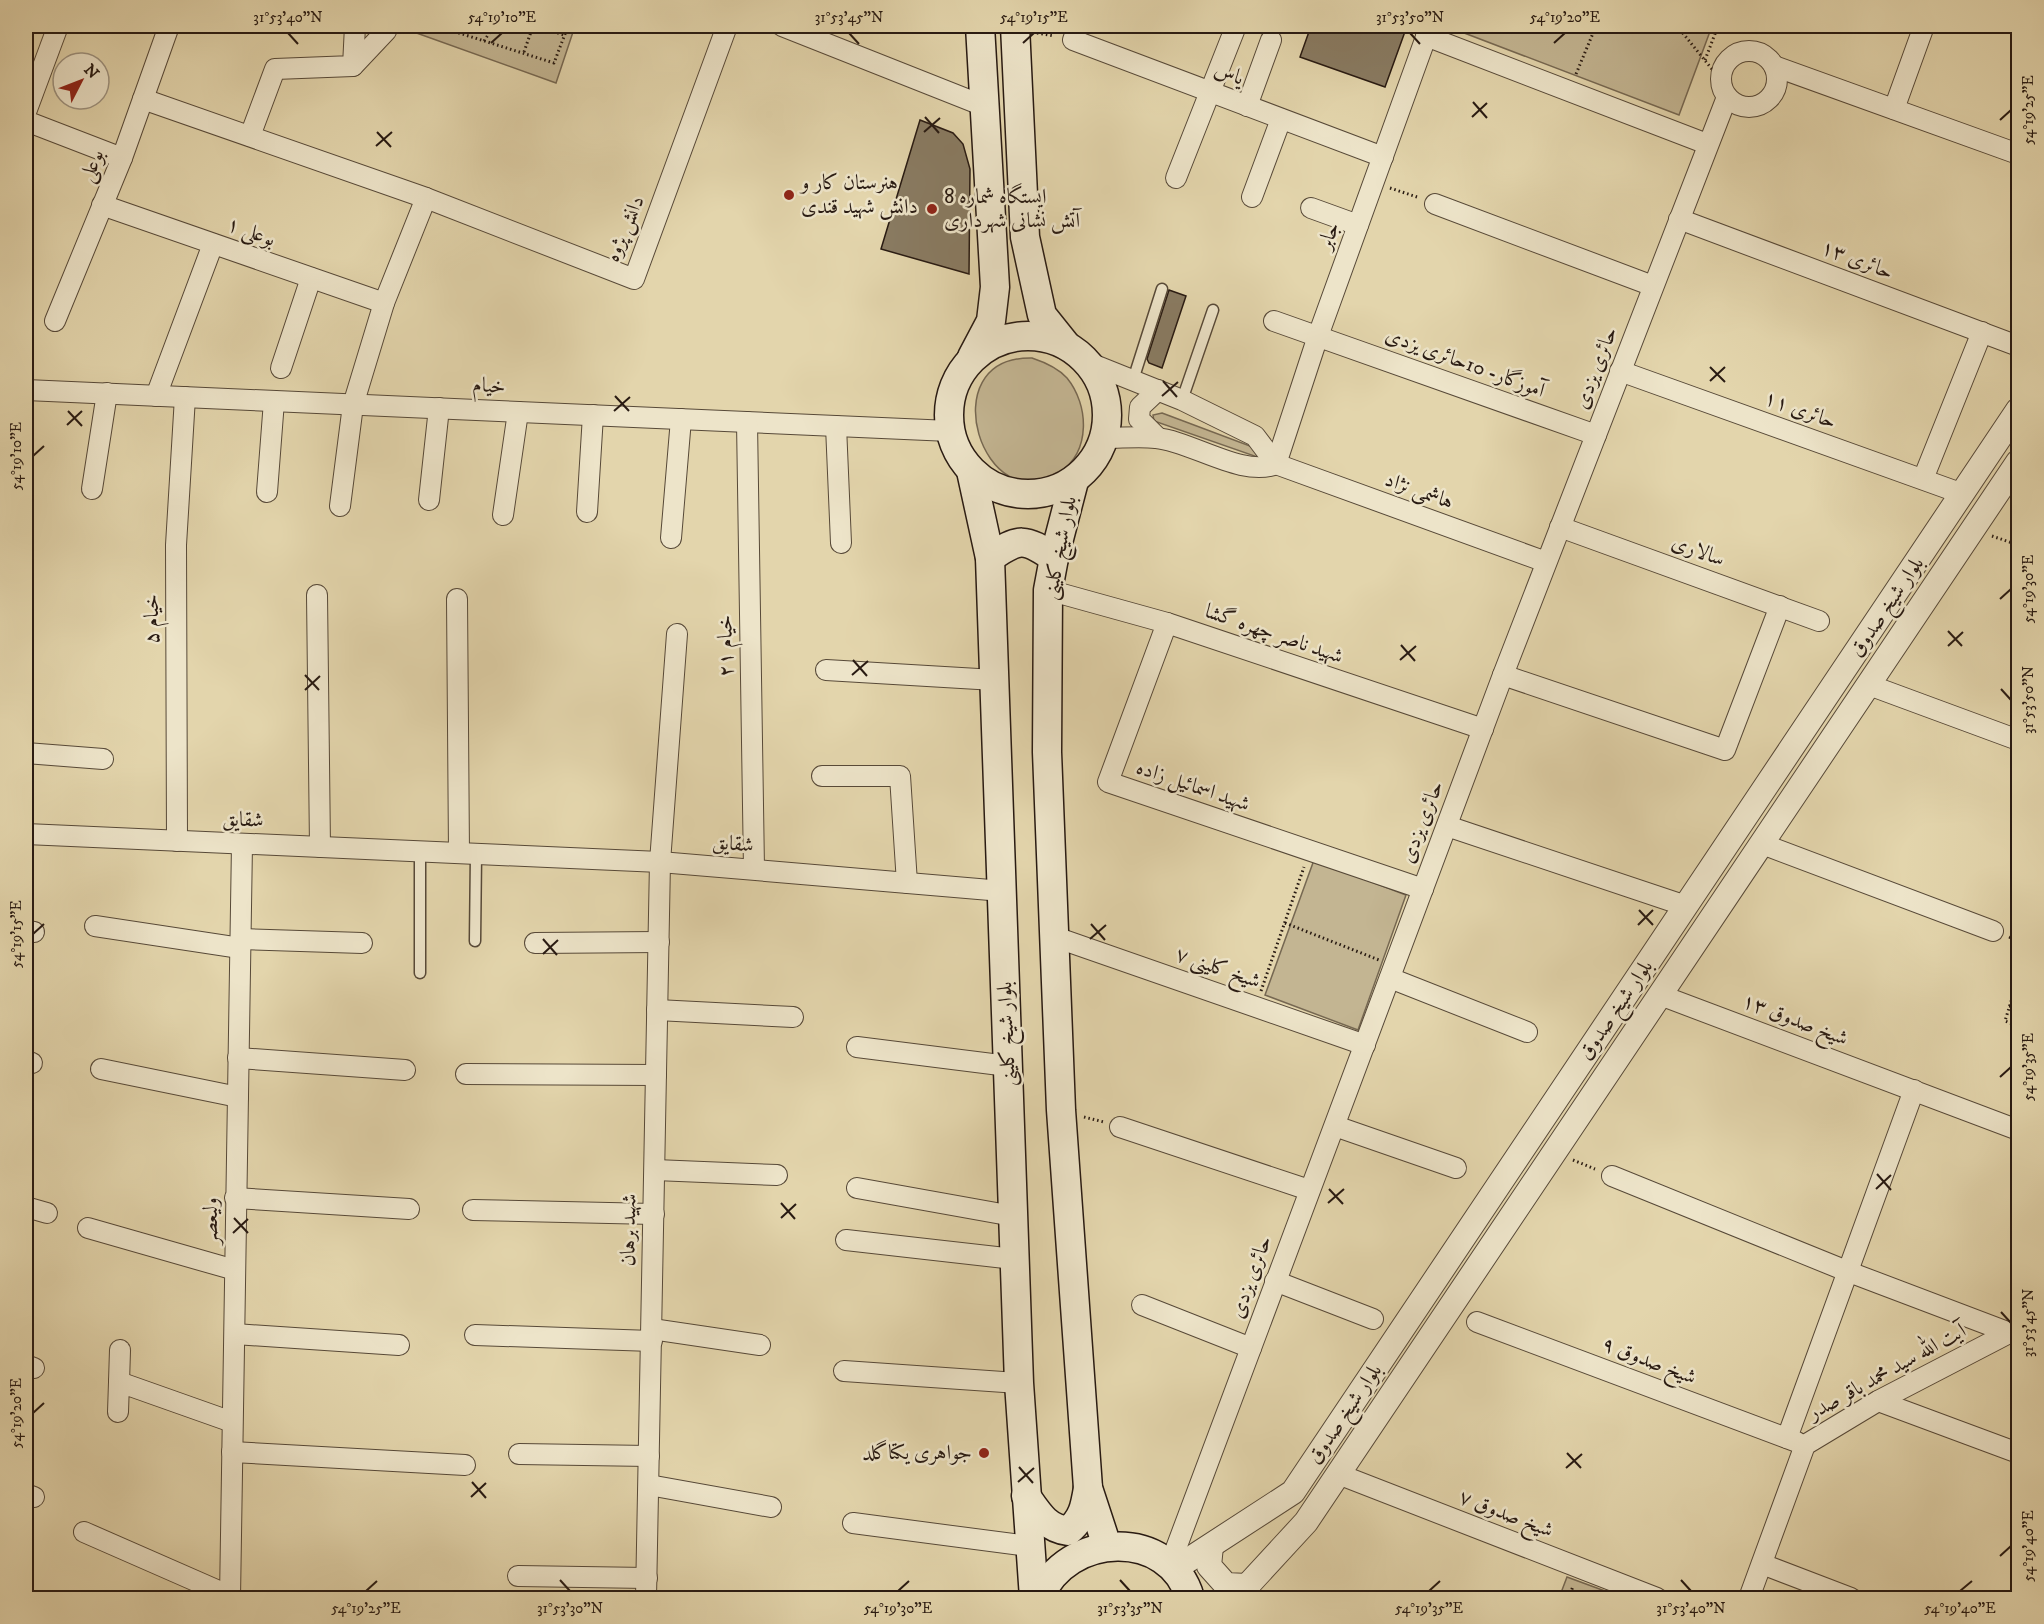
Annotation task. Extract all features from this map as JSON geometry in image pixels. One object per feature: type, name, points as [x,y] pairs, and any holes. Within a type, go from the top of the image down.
[{"type":"main road","points":[[980,26],[995,287],[991,321],[956,380],[949,405],[950,431],[957,452],[971,471],[990,485],[1018,495],[1047,493],[1074,481],[1093,462],[1105,438],[1108,411],[1102,384],[1042,315],[1025,237],[1015,27]]},
{"type":"main road","points":[[984,106],[1019,112]]},
{"type":"main road","points":[[970,359],[991,344],[1016,336],[1042,336],[1077,353]]},
{"type":"main road","name":"بلوار شیخ کلینی","points":[[971,471],[990,558],[1018,1383],[1028,1546],[1034,1599]]},
{"type":"main road","name":"بلوار شیخ کلینی","points":[[1074,481],[1048,590],[1047,752],[1061,1110],[1088,1488],[1107,1546]]},
{"type":"main road","points":[[990,558],[1012,543],[1033,544],[1054,558]]},
{"type":"main road","points":[[1026,1496],[1042,1519],[1055,1530],[1068,1531],[1078,1523],[1083,1513],[1088,1488]]},
{"type":"main road","points":[[1039,1599],[1045,1585],[1061,1565],[1083,1552],[1107,1546],[1129,1547],[1151,1554],[1171,1568],[1190,1599]]},
{"type":"street","points":[[26,112],[58,26]]},
{"type":"street","name":"بوعلی","points":[[55,321],[122,158],[169,26]]},
{"type":"street","points":[[353,66],[355,26]]},
{"type":"street","points":[[250,136],[275,69],[353,66],[388,26]]},
{"type":"street","name":"دانش پژوه","points":[[426,198],[634,279],[728,26]]},
{"type":"street","points":[[782,26],[984,106]]},
{"type":"street","points":[[1176,178],[1236,26]]},
{"type":"street","points":[[1894,109],[1924,26]]},
{"type":"street","points":[[1428,31],[1569,91],[1707,144]]},
{"type":"street","name":"جابر","points":[[1276,464],[1318,336],[1428,31]]},
{"type":"street","name":"یاس","points":[[1076,33],[1210,92],[1383,157]]},
{"type":"street","points":[[1247,106],[1271,40]]},
{"type":"street","points":[[1774,66],[1777,85],[1774,93],[1761,106],[1751,108],[1734,104],[1723,88],[1726,62],[1742,51],[1761,54],[1774,66],[2019,154]]},
{"type":"street","name":"حائری یزدی","points":[[1171,1568],[1309,1190],[1503,675],[1707,144],[1723,88]]},
{"type":"street","points":[[142,99],[426,198],[384,303],[353,405],[340,506]]},
{"type":"street","points":[[1252,198],[1281,119]]},
{"type":"street","points":[[26,122],[122,158]]},
{"type":"street","points":[[1435,204],[1653,286]]},
{"type":"street","name":"۱ بوعلی","points":[[102,205],[384,303]]},
{"type":"street","points":[[1311,208],[1358,225]]},
{"type":"street","name":"حائری ۱۳","points":[[1679,219],[2019,346]]},
{"type":"street","points":[[156,396],[213,244]]},
{"type":"street","points":[[281,368],[311,278]]},
{"type":"street","name":"آموزگار- 10حائری یزدی","points":[[1274,321],[1596,435]]},
{"type":"street","points":[[1923,479],[1982,332]]},
{"type":"street","points":[[1077,353],[1255,436],[1276,464],[1264,469],[1247,466],[1158,438],[1105,438]]},
{"type":"street","name":"حائری ۱۱","points":[[1620,371],[1963,494]]},
{"type":"street","points":[[1158,390],[1140,407],[1139,420],[1158,438]]},
{"type":"street","points":[[92,489],[107,393]]},
{"type":"street","name":"خیام","points":[[26,394],[107,393],[950,431]]},
{"type":"street","name":"خیام ۵","points":[[177,841],[176,545],[185,397]]},
{"type":"street","points":[[267,492],[274,401]]},
{"type":"street","points":[[429,500],[439,408]]},
{"type":"street","name":"بلوار شیخ صدوق","points":[[1171,1568],[1211,1546],[1293,1492],[2019,410]]},
{"type":"street","points":[[503,515],[518,412]]},
{"type":"street","points":[[587,512],[593,415]]},
{"type":"street","points":[[671,538],[681,419]]},
{"type":"street","name":"خیام ۲۱","points":[[747,422],[754,869]]},
{"type":"street","points":[[836,426],[841,543]]},
{"type":"street","name":"بلوار شیخ صدوق","points":[[1242,1592],[1306,1522],[2019,462]]},
{"type":"street","name":"هاشمی نژاد","points":[[1276,464],[1546,562]]},
{"type":"street","name":"سالاری","points":[[1560,527],[1819,621]]},
{"type":"street","name":"شهید ناصر چهره گشا","points":[[1048,590],[1167,623],[1483,729]]},
{"type":"street","points":[[317,595],[320,847]]},
{"type":"street","points":[[457,599],[467,853]]},
{"type":"street","points":[[1503,675],[1725,750],[1779,606]]},
{"type":"street","name":"شهید اسمائیل زاده","points":[[1167,623],[1108,782],[1423,890]]},
{"type":"street","name":"شهید برهان","points":[[646,1599],[660,861],[677,633]]},
{"type":"street","points":[[826,670],[994,680]]},
{"type":"street","points":[[1869,685],[2019,740]]},
{"type":"street","points":[[26,753],[104,759]]},
{"type":"street","points":[[822,776],[900,776],[907,883]]},
{"type":"street","points":[[1447,826],[1686,906]]},
{"type":"street","name":"شقایق","points":[[26,834],[660,861],[1002,891]]},
{"type":"street","name":"ولیعصر","points":[[230,1597],[243,844]]},
{"type":"street","points":[[1762,844],[1993,931]]},
{"type":"street","points":[[95,926],[241,943],[362,943]]},
{"type":"street","name":"شیخ کلینی ۷","points":[[1055,937],[1365,1045]]},
{"type":"street","points":[[535,943],[658,942]]},
{"type":"street","points":[[1392,972],[1527,1032]]},
{"type":"street","name":"شیخ صدوق ۱۳","points":[[1660,995],[2019,1131]]},
{"type":"street","points":[[657,1010],[793,1017]]},
{"type":"street","points":[[857,1047],[1008,1066]]},
{"type":"street","points":[[238,1058],[405,1070]]},
{"type":"street","points":[[101,1069],[238,1097]]},
{"type":"street","points":[[466,1074],[656,1075]]},
{"type":"street","points":[[1796,1442],[1849,1272],[1914,1090]]},
{"type":"street","points":[[1335,1126],[1456,1168]]},
{"type":"street","points":[[1120,1127],[1309,1190]]},
{"type":"street","points":[[655,1170],[777,1175]]},
{"type":"street","points":[[1612,1176],[1849,1272],[2014,1334]]},
{"type":"street","points":[[857,1188],[1013,1216]]},
{"type":"street","points":[[236,1198],[409,1209]]},
{"type":"street","points":[[26,1207],[47,1213]]},
{"type":"street","points":[[472,1210],[654,1214]]},
{"type":"street","points":[[88,1228],[235,1270]]},
{"type":"street","points":[[846,1240],[1014,1259]]},
{"type":"street","points":[[1275,1281],[1373,1319]]},
{"type":"street","points":[[1142,1305],[1251,1348]]},
{"type":"street","name":"شیخ صدوق ۹","points":[[1477,1322],[1796,1442]]},
{"type":"street","points":[[235,1334],[399,1345]]},
{"type":"street","name":"آیت الله سید محمد باقر صدر","points":[[1749,1599],[1762,1564],[1796,1442],[2014,1334]]},
{"type":"street","points":[[475,1335],[652,1335],[760,1345]]},
{"type":"street","points":[[118,1412],[120,1350]]},
{"type":"street","points":[[844,1371],[1018,1383]]},
{"type":"street","points":[[119,1382],[232,1422]]},
{"type":"street","points":[[1878,1401],[2019,1453]]},
{"type":"street","points":[[232,1452],[465,1465]]},
{"type":"street","points":[[519,1454],[649,1456]]},
{"type":"street","name":"شیخ صدوق ۷","points":[[1338,1474],[1657,1599]]},
{"type":"street","points":[[649,1485],[771,1507]]},
{"type":"street","points":[[853,1523],[1028,1546]]},
{"type":"street","points":[[84,1532],[230,1597]]},
{"type":"street","points":[[1211,1546],[1209,1566],[1226,1585],[1242,1592]]},
{"type":"street","points":[[1762,1564],[1851,1599]]},
{"type":"street","points":[[518,1576],[647,1578]]},
{"type":"lane","points":[[1133,380],[1162,289]]},
{"type":"lane","points":[[1182,400],[1213,310]]},
{"type":"lane","points":[[420,851],[420,973]]},
{"type":"lane","points":[[467,853],[475,941]]},
{"type":"path","points":[[437,26],[554,63],[568,26]]},
{"type":"path","points":[[484,40],[494,26]]},
{"type":"path","points":[[524,53],[534,26],[564,35]]},
{"type":"path","points":[[1569,91],[1596,26]]},
{"type":"path","points":[[1677,26],[1705,60],[1723,88]]},
{"type":"path","points":[[1705,60],[1718,26]]},
{"type":"path","points":[[1015,27],[1076,33]]},
{"type":"path","points":[[1374,182],[1435,204]]},
{"type":"path","points":[[1973,531],[2019,545]]},
{"type":"path","points":[[1255,1006],[1310,851]]},
{"type":"path","points":[[1285,923],[1392,972]]},
{"type":"path","points":[[2019,979],[2005,1021],[2019,1026]]},
{"type":"path","points":[[2010,1006],[2019,1007]]},
{"type":"path","points":[[1061,1110],[1120,1127]]},
{"type":"path","points":[[1555,1153],[1612,1176]]},
{"type":"shaded area","points":[[397,26],[575,26],[556,83]]},
{"type":"shaded area","points":[[1461,26],[1712,26],[1679,115],[1459,31]]},
{"type":"shaded area","points":[[1032,358],[1051,366],[1067,378],[1080,401],[1083,414],[1082,440],[1070,463],[1060,472],[1033,482],[1009,476],[991,459],[979,434],[976,407],[982,382],[1001,364]]},
{"type":"shaded area","points":[[1162,413],[1266,452],[1260,458],[1154,421],[1153,415]]},
{"type":"shaded area","points":[[1314,860],[1406,895],[1358,1030],[1265,995]]},
{"type":"shaded area","points":[[1567,1577],[1624,1598],[1559,1598]]},
{"type":"building","points":[[1311,26],[1407,26],[1385,87],[1300,57]]},
{"type":"building","name":"ایستگاه شماره 8 آتش نشانی شهرداری","points":[[920,120],[953,133],[963,144],[970,169],[969,274],[881,249]]},
{"type":"building","points":[[1169,290],[1186,296],[1162,368],[1149,363],[1147,359]]},
{"type":"place","name":"هنرستان کار و دانش شهید قندی","points":[[789,195]]},
{"type":"place","name":"ایستگاه شماره 8 آتش نشانی شهرداری","points":[[932,209]]},
{"type":"place","name":"جواهری یکتاگلد","points":[[984,1453]]}]
